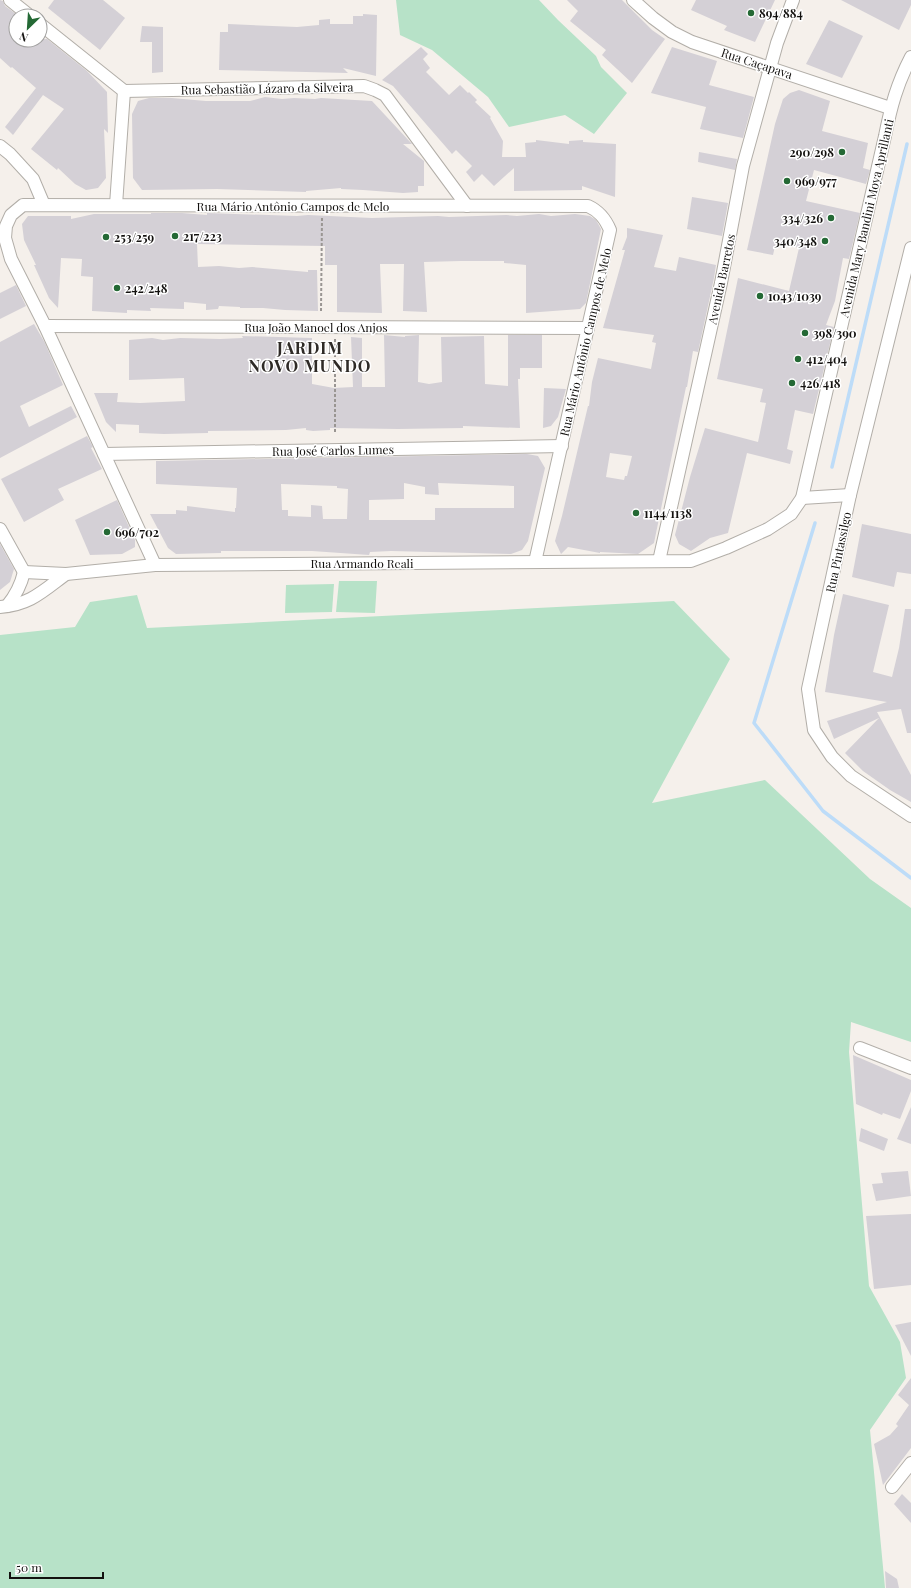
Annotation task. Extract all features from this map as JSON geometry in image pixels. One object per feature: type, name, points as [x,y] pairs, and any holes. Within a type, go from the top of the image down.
[{"type":"street","points":[[10,0],[20,8]]},
{"type":"street","name":"Rua Caçapava","points":[[633,0],[653,18],[672,32],[692,42],[890,108]]},
{"type":"street","name":"Avenida Barretos","points":[[659,561],[721,283],[742,166],[770,67],[786,16],[793,0]]},
{"type":"street","points":[[48,30],[124,91],[116,206]]},
{"type":"street","name":"Avenida Mary Bandini Moya Aprillanti","points":[[802,498],[885,136],[890,108],[902,75],[911,57]]},
{"type":"street","name":"Rua Sebastião Lázaro da Silveira","points":[[124,91],[364,86],[385,95],[467,206]]},
{"type":"street","points":[[0,146],[10,154],[33,179],[44,205]]},
{"type":"street","name":"Rua Mário Antônio Campos de Melo","points":[[155,565],[45,326],[11,259],[5,238],[6,226],[11,215],[23,205],[588,206],[597,210],[605,219],[610,230],[535,562]]},
{"type":"street","name":"Rua Pintassilgo","points":[[911,248],[850,495],[808,689],[814,730],[832,756],[851,776],[911,816]]},
{"type":"street","name":"Rua João Manoel dos Anjos","points":[[45,326],[588,328]]},
{"type":"street","name":"Rua José Carlos Lumes","points":[[104,454],[562,446]]},
{"type":"street","points":[[802,498],[850,495]]},
{"type":"street","name":"Rua Armando Reali","points":[[24,572],[66,574],[155,565],[692,561],[726,548],[768,529],[791,514],[802,498]]},
{"type":"street","points":[[0,529],[24,572],[22,582],[16,595],[4,607]]},
{"type":"street","points":[[4,607],[23,603],[38,595],[66,574]]},
{"type":"street","points":[[860,1048],[911,1068]]},
{"type":"street","points":[[892,1488],[911,1463]]},
{"type":"path","points":[[322,215],[322,312]]},
{"type":"path","points":[[335,336],[335,432]]},
{"type":"green space","points":[[396,0],[539,0],[596,56],[601,67],[627,93],[594,134],[565,115],[509,127],[488,97],[432,50],[400,35]]},
{"type":"green space","points":[[339,581],[377,581],[375,613],[336,612]]},
{"type":"green space","points":[[334,584],[332,612],[285,613],[286,585]]},
{"type":"green space","points":[[137,595],[147,628],[674,601],[730,659],[652,803],[765,780],[870,879],[911,908],[911,1042],[851,1022],[849,1052],[869,1286],[900,1342],[906,1378],[870,1430],[885,1588],[0,1588],[0,635],[75,627],[90,602]]},
{"type":"building","points":[[0,0],[3,1],[5,6],[8,8],[8,48],[48,48],[48,40],[87,71],[107,92],[108,133],[104,129],[106,178],[98,188],[86,190],[75,184],[58,168],[57,170],[31,149],[64,109],[43,95],[13,135],[5,127],[36,88],[0,58]]},
{"type":"building","points":[[54,0],[103,0],[125,18],[100,50],[48,8]]},
{"type":"building","points":[[567,0],[622,0],[652,30],[665,39],[632,83],[602,55],[606,50],[570,21],[578,11]]},
{"type":"building","name":"894/884","points":[[696,0],[775,0],[755,42],[724,30],[727,26],[691,10]]},
{"type":"building","points":[[841,0],[911,0],[911,5],[899,30]]},
{"type":"building","points":[[363,14],[377,15],[376,76],[343,68],[348,73],[219,70],[220,32],[228,32],[228,24],[297,27],[319,25],[319,20],[330,19],[330,24],[353,24],[353,16],[363,16]]},
{"type":"building","points":[[829,20],[863,36],[842,78],[806,64]]},
{"type":"building","points":[[142,26],[163,27],[163,72],[152,73],[152,42],[140,42]]},
{"type":"building","points":[[421,47],[428,54],[423,59],[430,68],[426,72],[449,95],[460,85],[477,100],[475,102],[491,117],[490,118],[503,141],[502,157],[526,157],[525,143],[536,142],[536,140],[569,144],[569,141],[583,140],[583,142],[616,144],[615,197],[582,186],[582,190],[514,191],[514,168],[494,186],[482,174],[474,182],[466,172],[472,166],[456,150],[452,154],[393,86],[382,80]]},
{"type":"building","points":[[672,47],[717,61],[709,85],[754,97],[743,138],[700,129],[706,107],[651,93]]},
{"type":"building","points":[[799,90],[830,101],[822,131],[868,143],[863,168],[870,170],[866,184],[814,170],[806,201],[860,213],[849,259],[843,258],[835,301],[826,325],[834,327],[813,414],[795,410],[787,449],[793,451],[790,464],[747,453],[728,533],[710,538],[691,551],[679,544],[675,535],[690,477],[705,428],[758,442],[766,403],[760,402],[763,389],[717,379],[738,278],[789,291],[799,248],[776,242],[773,255],[747,250],[775,124],[783,99],[790,93]]},
{"type":"building","points":[[265,97],[282,99],[321,98],[372,101],[412,144],[403,144],[424,161],[424,186],[418,186],[418,192],[403,193],[341,188],[306,192],[217,189],[142,190],[133,178],[132,114],[138,101],[149,98],[172,98],[206,101],[250,101]]},
{"type":"building","points":[[699,152],[737,159],[735,170],[698,162]]},
{"type":"building","points":[[692,197],[728,203],[722,236],[687,229]]},
{"type":"building","points":[[151,213],[207,215],[207,213],[297,216],[308,215],[372,218],[517,216],[539,214],[551,216],[575,214],[590,216],[596,220],[601,229],[586,303],[580,309],[526,313],[526,265],[504,263],[504,261],[461,261],[424,262],[427,312],[403,311],[404,264],[380,264],[382,313],[337,312],[337,265],[325,265],[325,246],[197,244],[198,267],[252,267],[308,272],[308,270],[317,270],[318,311],[219,306],[218,309],[206,310],[206,304],[184,302],[184,309],[150,308],[151,311],[127,310],[127,313],[92,311],[93,277],[81,276],[82,259],[61,258],[58,308],[49,298],[24,240],[22,224],[28,216],[71,216],[71,219],[94,214]]},
{"type":"building","points":[[627,228],[663,235],[654,267],[676,271],[679,257],[716,265],[714,278],[698,352],[693,351],[687,387],[654,543],[638,554],[600,553],[568,547],[561,554],[555,541],[589,406],[592,382],[598,358],[651,369],[656,343],[652,342],[654,335],[603,328],[625,250],[622,250],[627,237]],"holes":[[[610,453],[632,456],[627,476],[625,476],[624,480],[606,477]]]},
{"type":"building","points":[[16,285],[26,306],[0,319],[0,293]]},
{"type":"building","points":[[34,324],[45,343],[63,385],[20,406],[29,427],[71,406],[77,417],[0,458],[0,342]]},
{"type":"building","points":[[384,335],[405,337],[419,335],[418,382],[429,384],[442,382],[441,337],[484,336],[485,384],[508,386],[508,335],[542,335],[542,368],[520,368],[520,379],[518,379],[520,428],[463,426],[463,428],[398,429],[330,428],[330,430],[313,431],[306,430],[306,428],[164,434],[139,433],[139,425],[116,424],[116,432],[106,422],[94,393],[118,393],[117,402],[140,403],[185,401],[184,378],[129,380],[129,340],[152,338],[163,340],[180,338],[243,338],[242,336],[312,338],[312,384],[334,388],[353,387],[351,337],[362,338],[362,387],[385,387]]},
{"type":"building","points":[[544,388],[566,389],[558,417],[551,426],[543,428]]},
{"type":"building","points":[[87,436],[93,447],[91,448],[102,469],[58,489],[64,500],[24,522],[1,479]]},
{"type":"building","points":[[527,454],[538,456],[545,468],[528,541],[522,550],[511,554],[391,551],[370,552],[369,555],[312,551],[221,551],[221,553],[176,554],[168,548],[150,514],[176,514],[176,510],[187,511],[187,506],[235,512],[237,488],[156,484],[156,461]],"holes":[[[404,483],[425,487],[425,494],[439,495],[438,483],[514,486],[514,508],[435,508],[435,520],[369,520],[369,500],[404,499]],[[281,484],[337,486],[337,488],[348,489],[347,519],[323,519],[322,506],[311,505],[311,517],[288,516],[288,510],[282,510]]]},
{"type":"building","name":"696/702","points":[[117,500],[135,540],[135,547],[122,554],[90,555],[75,520]]},
{"type":"building","points":[[862,524],[911,534],[911,574],[897,572],[894,587],[852,577]]},
{"type":"building","points":[[0,544],[14,569],[10,582],[0,590]]},
{"type":"building","points":[[843,594],[889,605],[873,672],[892,677],[899,648],[905,609],[911,609],[911,733],[907,733],[901,709],[877,712],[911,775],[911,802],[890,790],[863,771],[845,753],[879,718],[834,739],[827,721],[887,702],[825,692],[834,635]]},
{"type":"building","points":[[853,1055],[911,1080],[911,1091],[900,1119],[883,1113],[882,1115],[856,1104]]},
{"type":"building","points":[[911,1107],[911,1144],[897,1139]]},
{"type":"building","points":[[861,1128],[888,1139],[884,1151],[859,1141]]},
{"type":"building","points":[[908,1171],[911,1196],[876,1201],[872,1184],[883,1183],[881,1173]]},
{"type":"building","points":[[911,1214],[911,1285],[874,1289],[866,1216]]},
{"type":"building","points":[[911,1322],[911,1356],[895,1325]]},
{"type":"building","points":[[911,1378],[911,1448],[883,1485],[874,1444],[890,1435],[898,1426],[896,1424],[909,1405],[898,1395]]},
{"type":"building","points":[[902,1494],[911,1503],[911,1523],[894,1504]]},
{"type":"building","points":[[885,1571],[897,1579],[899,1588],[886,1588]]},
{"type":"waterway","points":[[832,467],[907,144]]},
{"type":"waterway","points":[[815,523],[754,723],[823,811],[911,878]]},
{"type":"place","name":"894/884","points":[[751,13]]},
{"type":"place","name":"290/298","points":[[842,152]]},
{"type":"place","name":"969/977","points":[[787,181]]},
{"type":"place","name":"334/326","points":[[831,218]]},
{"type":"place","name":"217/223","points":[[175,236]]},
{"type":"place","name":"253/259","points":[[106,237]]},
{"type":"place","name":"340/348","points":[[825,241]]},
{"type":"place","name":"242/248","points":[[117,288]]},
{"type":"place","name":"1043/1039","points":[[760,296]]},
{"type":"place","name":"398/390","points":[[805,333]]},
{"type":"place","name":"412/404","points":[[798,359]]},
{"type":"place","name":"426/418","points":[[792,383]]},
{"type":"place","name":"1144/1138","points":[[636,513]]},
{"type":"place","name":"696/702","points":[[107,532]]},
{"type":"district","name":"JARDIM NOVO MUNDO","points":[[310,356]]}]
